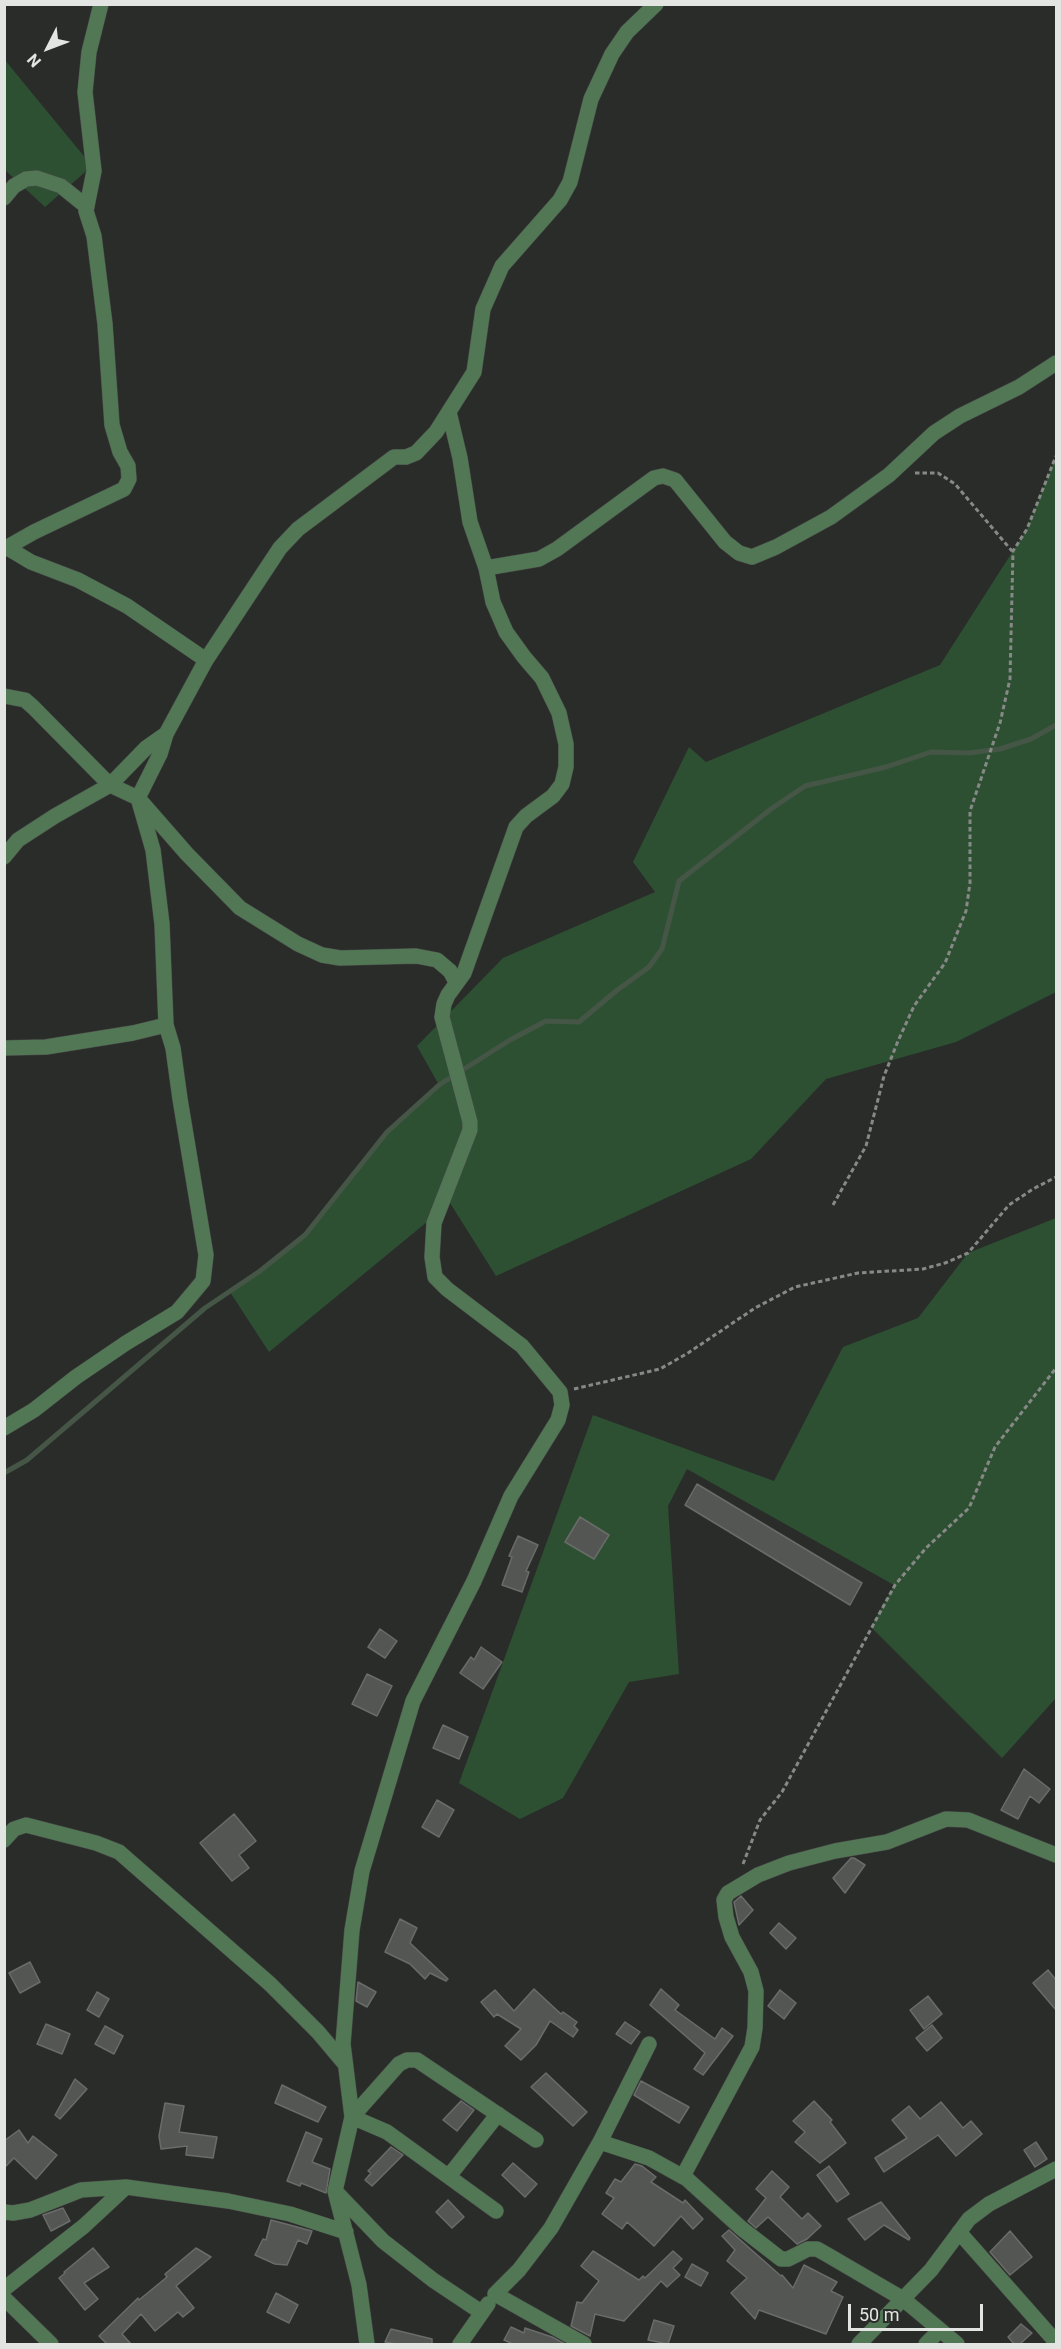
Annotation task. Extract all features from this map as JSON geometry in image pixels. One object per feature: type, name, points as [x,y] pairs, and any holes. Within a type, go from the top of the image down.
[{"type":"street","points":[[5,548],[124,489],[129,479],[128,466],[120,452],[111,425],[105,324],[94,236],[86,211],[94,171],[85,92],[89,52],[101,4]]},
{"type":"street","points":[[4,1428],[34,1410],[76,1377],[177,1312],[203,1281],[206,1255],[173,1048],[166,1025],[162,924],[154,858],[138,798],[160,754],[166,734],[206,660],[280,548],[298,529],[394,457],[406,457],[416,453],[436,432],[474,372],[483,309],[502,266],[560,200],[570,182],[591,99],[608,63],[627,32],[656,4]]},
{"type":"street","points":[[4,198],[14,186],[26,179],[37,178],[60,186],[87,207]]},
{"type":"street","points":[[486,568],[539,559],[557,549],[654,478],[663,476],[675,480],[726,542],[739,553],[752,557],[776,548],[831,517],[889,475],[934,433],[960,416],[1019,387],[1056,363]]},
{"type":"street","points":[[367,2344],[359,2285],[335,2191],[352,2117],[345,2064],[344,2033],[352,1930],[362,1871],[413,1701],[474,1581],[510,1496],[558,1420],[562,1405],[561,1392],[522,1346],[447,1289],[435,1277],[432,1257],[434,1223],[470,1130],[470,1122],[442,1017],[444,1004],[456,982],[464,973],[516,826],[553,796],[562,784],[566,767],[566,744],[560,713],[542,678],[506,632],[493,602],[486,568],[470,522],[460,459],[449,412]]},
{"type":"street","points":[[5,548],[31,562],[78,580],[127,606],[206,660]]},
{"type":"street","points":[[4,696],[25,700],[110,785],[138,798],[187,855],[240,908],[298,944],[322,955],[340,958],[416,956],[437,960],[450,970],[456,982]]},
{"type":"street","points":[[4,857],[18,840],[110,785],[146,748],[166,734]]},
{"type":"street","points":[[4,1048],[46,1047],[166,1025]]},
{"type":"street","points":[[683,2176],[752,2047],[756,1991],[750,1972],[732,1937],[724,1900],[728,1893],[758,1875],[789,1863],[835,1851],[887,1842],[946,1819],[968,1820],[1056,1855]]},
{"type":"street","points":[[4,1840],[14,1829],[26,1825],[96,1843],[119,1852],[270,1984],[318,2032],[345,2064]]},
{"type":"street","points":[[460,2344],[495,2294],[519,2270],[551,2228],[600,2142],[649,2044]]},
{"type":"street","points":[[352,2117],[399,2064],[407,2060],[417,2060],[536,2140]]},
{"type":"street","points":[[449,2176],[498,2114]]},
{"type":"street","points":[[352,2117],[387,2132],[496,2211]]},
{"type":"street","points":[[600,2142],[649,2158],[683,2176],[741,2228],[782,2259],[788,2259],[808,2249],[817,2249],[903,2299],[957,2344]]},
{"type":"street","points":[[859,2344],[931,2270],[969,2220],[989,2204],[1056,2169]]},
{"type":"street","points":[[4,2212],[30,2210],[81,2190],[126,2187],[228,2201],[279,2212],[346,2232]]},
{"type":"street","points":[[4,2289],[84,2226],[126,2187]]},
{"type":"street","points":[[335,2191],[383,2241],[433,2280],[481,2312]]},
{"type":"street","points":[[959,2232],[1056,2343]]},
{"type":"street","points":[[495,2294],[584,2344]]},
{"type":"street","points":[[4,2298],[51,2344]]},
{"type":"street","points":[[926,2344],[940,2330]]},
{"type":"path","points":[[833,1205],[866,1146],[884,1076],[898,1041],[914,1006],[945,963],[966,911],[970,883],[970,811],[1000,723],[1010,679],[1012,551],[1027,529],[1056,456]]},
{"type":"path","points":[[889,475],[938,473],[955,484],[1012,551]]},
{"type":"path","points":[[561,1392],[660,1368],[688,1353],[755,1308],[795,1287],[858,1273],[923,1269],[953,1260],[968,1253],[1010,1205],[1033,1188],[1056,1177]]},
{"type":"path","points":[[735,1889],[760,1820],[782,1792],[895,1585],[926,1548],[969,1508],[995,1447],[1056,1368]]},
{"type":"green space","points":[[4,59],[92,166],[45,207],[5,170]]},
{"type":"green space","points":[[1056,456],[1056,992],[956,1042],[826,1079],[751,1159],[496,1276],[450,1203],[269,1352],[230,1292],[305,1235],[387,1132],[439,1085],[417,1046],[503,958],[655,892],[633,862],[689,747],[706,762],[940,665],[1027,529]]},
{"type":"green space","points":[[1056,1218],[1056,1698],[1002,1758],[871,1627],[894,1585],[687,1469],[668,1506],[679,1674],[629,1682],[563,1798],[520,1819],[459,1783],[593,1415],[774,1481],[843,1347],[918,1318],[968,1253]]},
{"type":"building","points":[[697,1484],[862,1583],[850,1605],[685,1505]]},
{"type":"building","points":[[580,1517],[609,1535],[594,1559],[565,1542]]},
{"type":"building","points":[[518,1536],[538,1545],[526,1571],[529,1572],[522,1592],[502,1585],[512,1557],[509,1556]]},
{"type":"building","points":[[380,1629],[397,1641],[385,1658],[368,1647]]},
{"type":"building","points":[[481,1647],[502,1662],[483,1689],[460,1673],[471,1657],[474,1660]]},
{"type":"building","points":[[367,1674],[392,1686],[377,1716],[352,1704]]},
{"type":"building","points":[[443,1725],[468,1737],[459,1759],[433,1748]]},
{"type":"building","points":[[1024,1769],[1050,1789],[1039,1803],[1030,1796],[1018,1819],[1001,1810]]},
{"type":"building","points":[[437,1800],[454,1810],[439,1837],[422,1827]]},
{"type":"building","points":[[234,1814],[256,1841],[239,1855],[249,1868],[232,1881],[200,1843]]},
{"type":"building","points":[[851,1858],[865,1865],[845,1893],[833,1878]]},
{"type":"building","points":[[741,1896],[753,1910],[739,1925],[734,1902]]},
{"type":"building","points":[[400,1919],[417,1928],[410,1943],[448,1979],[446,1981],[430,1973],[425,1979],[410,1964],[385,1952]]},
{"type":"building","points":[[779,1923],[796,1938],[786,1949],[770,1933]]},
{"type":"building","points":[[30,1962],[40,1982],[20,1993],[9,1973]]},
{"type":"building","points":[[1048,1970],[1056,1980],[1056,2010],[1033,1983]]},
{"type":"building","points":[[358,1982],[376,1992],[367,2007],[356,2001]]},
{"type":"building","points":[[534,1989],[561,2014],[563,2012],[577,2022],[574,2026],[578,2030],[573,2037],[550,2021],[536,2045],[521,2060],[505,2046],[521,2029],[497,2014],[494,2017],[481,2002],[495,1990],[514,2011]]},
{"type":"building","points":[[661,1989],[679,2005],[675,2010],[715,2039],[722,2028],[733,2036],[703,2075],[694,2069],[705,2053],[650,2005]]},
{"type":"building","points":[[780,1990],[796,2003],[784,2019],[768,2006]]},
{"type":"building","points":[[97,1992],[109,1999],[99,2017],[87,2010]]},
{"type":"building","points":[[928,1996],[942,2014],[924,2029],[910,2010]]},
{"type":"building","points":[[625,2022],[640,2032],[631,2044],[616,2034]]},
{"type":"building","points":[[46,2024],[70,2034],[62,2054],[37,2044]]},
{"type":"building","points":[[932,2025],[942,2038],[927,2051],[916,2038]]},
{"type":"building","points":[[105,2026],[123,2036],[114,2054],[95,2044]]},
{"type":"building","points":[[546,2073],[587,2112],[573,2126],[531,2087]]},
{"type":"building","points":[[75,2079],[87,2089],[60,2119],[55,2115]]},
{"type":"building","points":[[641,2081],[689,2107],[679,2123],[634,2095]]},
{"type":"building","points":[[282,2085],[326,2107],[318,2122],[275,2103]]},
{"type":"building","points":[[461,2101],[474,2110],[457,2131],[443,2120]]},
{"type":"building","points":[[814,2101],[832,2120],[830,2122],[846,2143],[820,2163],[795,2142],[805,2132],[793,2121]]},
{"type":"building","points":[[941,2102],[963,2128],[971,2121],[982,2134],[956,2156],[938,2135],[884,2172],[875,2158],[907,2138],[892,2120],[909,2106],[920,2119]]},
{"type":"building","points":[[165,2103],[184,2106],[179,2132],[217,2137],[213,2158],[186,2155],[187,2146],[161,2149],[159,2136]]},
{"type":"building","points":[[19,2130],[28,2143],[33,2136],[57,2155],[36,2179],[14,2158],[4,2168],[4,2141]]},
{"type":"building","points":[[306,2132],[322,2139],[312,2162],[330,2169],[326,2193],[301,2183],[300,2186],[287,2181]]},
{"type":"building","points":[[1036,2142],[1047,2159],[1035,2167],[1024,2150]]},
{"type":"building","points":[[391,2147],[403,2155],[372,2186],[365,2180],[371,2173],[368,2171]]},
{"type":"building","points":[[513,2163],[537,2184],[525,2197],[502,2175]]},
{"type":"building","points":[[635,2164],[642,2166],[656,2177],[651,2182],[683,2203],[685,2200],[703,2219],[693,2229],[681,2216],[654,2246],[627,2222],[622,2229],[602,2214],[614,2198],[606,2193],[615,2179],[621,2182]]},
{"type":"building","points":[[829,2166],[849,2194],[837,2202],[817,2175]]},
{"type":"building","points":[[772,2171],[789,2187],[780,2197],[802,2219],[808,2213],[821,2226],[807,2239],[797,2244],[768,2217],[756,2228],[748,2221],[766,2198],[756,2189]]},
{"type":"building","points":[[448,2200],[464,2217],[452,2228],[436,2212]]},
{"type":"building","points":[[881,2202],[910,2238],[909,2240],[884,2225],[865,2240],[848,2219]]},
{"type":"building","points":[[63,2208],[70,2221],[51,2231],[43,2215]]},
{"type":"building","points":[[271,2220],[312,2231],[307,2244],[298,2240],[287,2265],[275,2264],[255,2255],[263,2239],[266,2240]]},
{"type":"building","points":[[729,2230],[782,2275],[793,2288],[804,2265],[837,2282],[831,2291],[843,2297],[826,2334],[759,2310],[755,2319],[731,2293],[747,2278],[727,2261],[735,2250],[722,2236]]},
{"type":"building","points":[[1010,2231],[1032,2257],[1010,2275],[990,2252]]},
{"type":"building","points":[[93,2248],[109,2267],[84,2283],[98,2299],[85,2310],[59,2278]]},
{"type":"building","points":[[196,2248],[211,2257],[176,2286],[194,2308],[183,2317],[178,2312],[155,2331],[141,2314],[122,2334],[131,2344],[107,2344],[99,2336],[138,2298],[139,2300],[167,2277],[165,2274]]},
{"type":"building","points":[[593,2251],[639,2280],[643,2276],[645,2278],[673,2251],[682,2259],[673,2268],[680,2275],[667,2287],[661,2281],[624,2321],[595,2314],[590,2336],[571,2326],[577,2302],[582,2303],[599,2281],[581,2266]]},
{"type":"building","points":[[692,2264],[708,2273],[701,2286],[685,2277]]},
{"type":"building","points":[[276,2293],[298,2305],[289,2323],[267,2312]]},
{"type":"building","points":[[654,2320],[674,2326],[668,2344],[648,2340]]},
{"type":"building","points":[[1021,2324],[1032,2333],[1020,2344],[1014,2344],[1008,2337]]},
{"type":"building","points":[[511,2327],[524,2333],[525,2328],[565,2344],[513,2344],[504,2340]]},
{"type":"building","points":[[391,2329],[432,2339],[432,2344],[385,2342]]},
{"type":"waterway","points":[[4,1473],[27,1460],[205,1308],[260,1271],[305,1235],[387,1132],[439,1085],[510,1040],[546,1021],[579,1022],[649,967],[662,949],[679,881],[771,809],[805,786],[886,767],[931,752],[969,753],[1000,749],[1031,739],[1056,725]]}]
